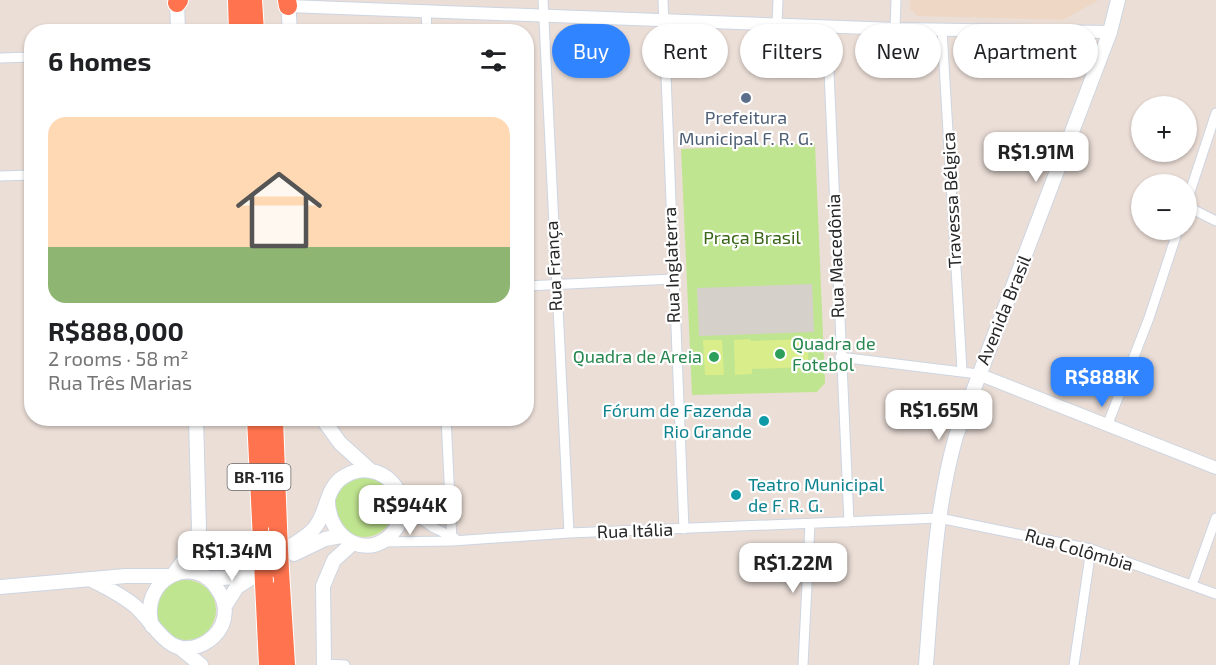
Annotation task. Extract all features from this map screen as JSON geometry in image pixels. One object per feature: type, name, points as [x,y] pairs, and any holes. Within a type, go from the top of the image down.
[{"type":"highway","points":[[237,0],[238,24]]},
{"type":"highway","points":[[254,0],[255,24]]},
{"type":"highway","name":"BR-116","points":[[256,426],[268,665]]},
{"type":"highway","name":"BR-116","points":[[274,426],[286,665]]},
{"type":"main road","name":"Avenida Brasil","points":[[926,665],[945,475],[978,374],[1110,32],[1118,0]]},
{"type":"main road","points":[[178,1],[178,24]]},
{"type":"main road","points":[[288,2],[289,24]]},
{"type":"main road","points":[[152,626],[149,603],[160,583],[172,575],[195,545],[199,529],[196,426]]},
{"type":"main road","points":[[179,647],[189,648],[208,641],[221,626],[225,606],[246,579],[309,546],[347,540],[371,544],[380,542],[397,528],[403,506],[393,482],[370,470],[340,443],[328,426]]},
{"type":"main road","points":[[207,578],[231,577],[308,536],[322,516],[333,486],[343,476],[356,471],[370,470]]},
{"type":"main road","points":[[328,500],[327,513],[332,526],[347,540]]},
{"type":"main road","points":[[324,664],[323,586],[334,560],[347,540]]},
{"type":"main road","points":[[0,587],[190,572],[207,578],[216,585],[225,606]]},
{"type":"main road","points":[[92,580],[129,601],[159,636],[179,647],[201,665]]},
{"type":"street","name":"Rua França","points":[[543,0],[555,284],[569,533]]},
{"type":"street","name":"Rua Inglaterra","points":[[663,0],[684,529]]},
{"type":"street","points":[[288,2],[426,5],[542,15],[777,24],[778,0]]},
{"type":"street","points":[[895,24],[896,0]]},
{"type":"street","points":[[426,5],[427,24]]},
{"type":"street","points":[[942,30],[1110,32]]},
{"type":"street","name":"Travessa Bélgica","points":[[942,30],[962,370]]},
{"type":"street","points":[[0,58],[24,57]]},
{"type":"street","name":"Rua Macedônia","points":[[829,78],[849,522]]},
{"type":"street","points":[[1196,174],[1216,113]]},
{"type":"street","points":[[0,176],[24,175]]},
{"type":"street","points":[[1197,211],[1216,221]]},
{"type":"street","points":[[1107,426],[1149,318],[1175,240]]},
{"type":"street","points":[[534,285],[673,279]]},
{"type":"street","points":[[840,357],[962,370],[978,374],[1216,468]]},
{"type":"street","points":[[447,426],[455,539]]},
{"type":"street","points":[[403,506],[434,528],[455,539]]},
{"type":"street","points":[[803,665],[810,524],[939,518]]},
{"type":"street","name":"Rua Colômbia","points":[[939,518],[1091,549],[1216,594]]},
{"type":"street","points":[[1192,585],[1216,518]]},
{"type":"street","name":"Rua Itália","points":[[380,542],[810,524]]},
{"type":"street","points":[[1074,665],[1091,549]]},
{"type":"street","points":[[324,664],[345,665]]},
{"type":"shaded area","points":[[910,0],[1099,0],[1063,20],[917,16],[910,9]]},
{"type":"shaded area","points":[[812,284],[814,332],[699,336],[697,288]]},
{"type":"green space","name":"Praça Brasil","points":[[815,143],[825,383],[817,392],[692,395],[681,149]]},
{"type":"green space","name":"Quadra de Fotebol","points":[[750,339],[751,341],[808,339],[808,367],[752,369],[752,374],[735,375],[734,340]]},
{"type":"green space","name":"Quadra de Areia","points":[[703,340],[722,340],[724,375],[705,375]]},
{"type":"green space","points":[[358,477],[370,477],[381,482],[389,490],[394,507],[392,519],[381,532],[370,537],[358,537],[347,532],[339,524],[334,513],[334,501],[339,490],[347,482]]},
{"type":"green space","points":[[180,580],[192,580],[203,585],[211,593],[216,610],[214,622],[203,635],[192,640],[180,640],[169,635],[161,627],[156,616],[156,604],[161,593],[169,585]]},
{"type":"place","name":"Prefeitura Municipal F. R. G.","points":[[746,98]]},
{"type":"place","name":"Quadra de Fotebol","points":[[780,354]]},
{"type":"place","name":"Quadra de Areia","points":[[714,357]]},
{"type":"place","name":"Fórum de Fazenda Rio Grande","points":[[764,421]]},
{"type":"place","name":"Teatro Municipal de F. R. G.","points":[[736,495]]}]
